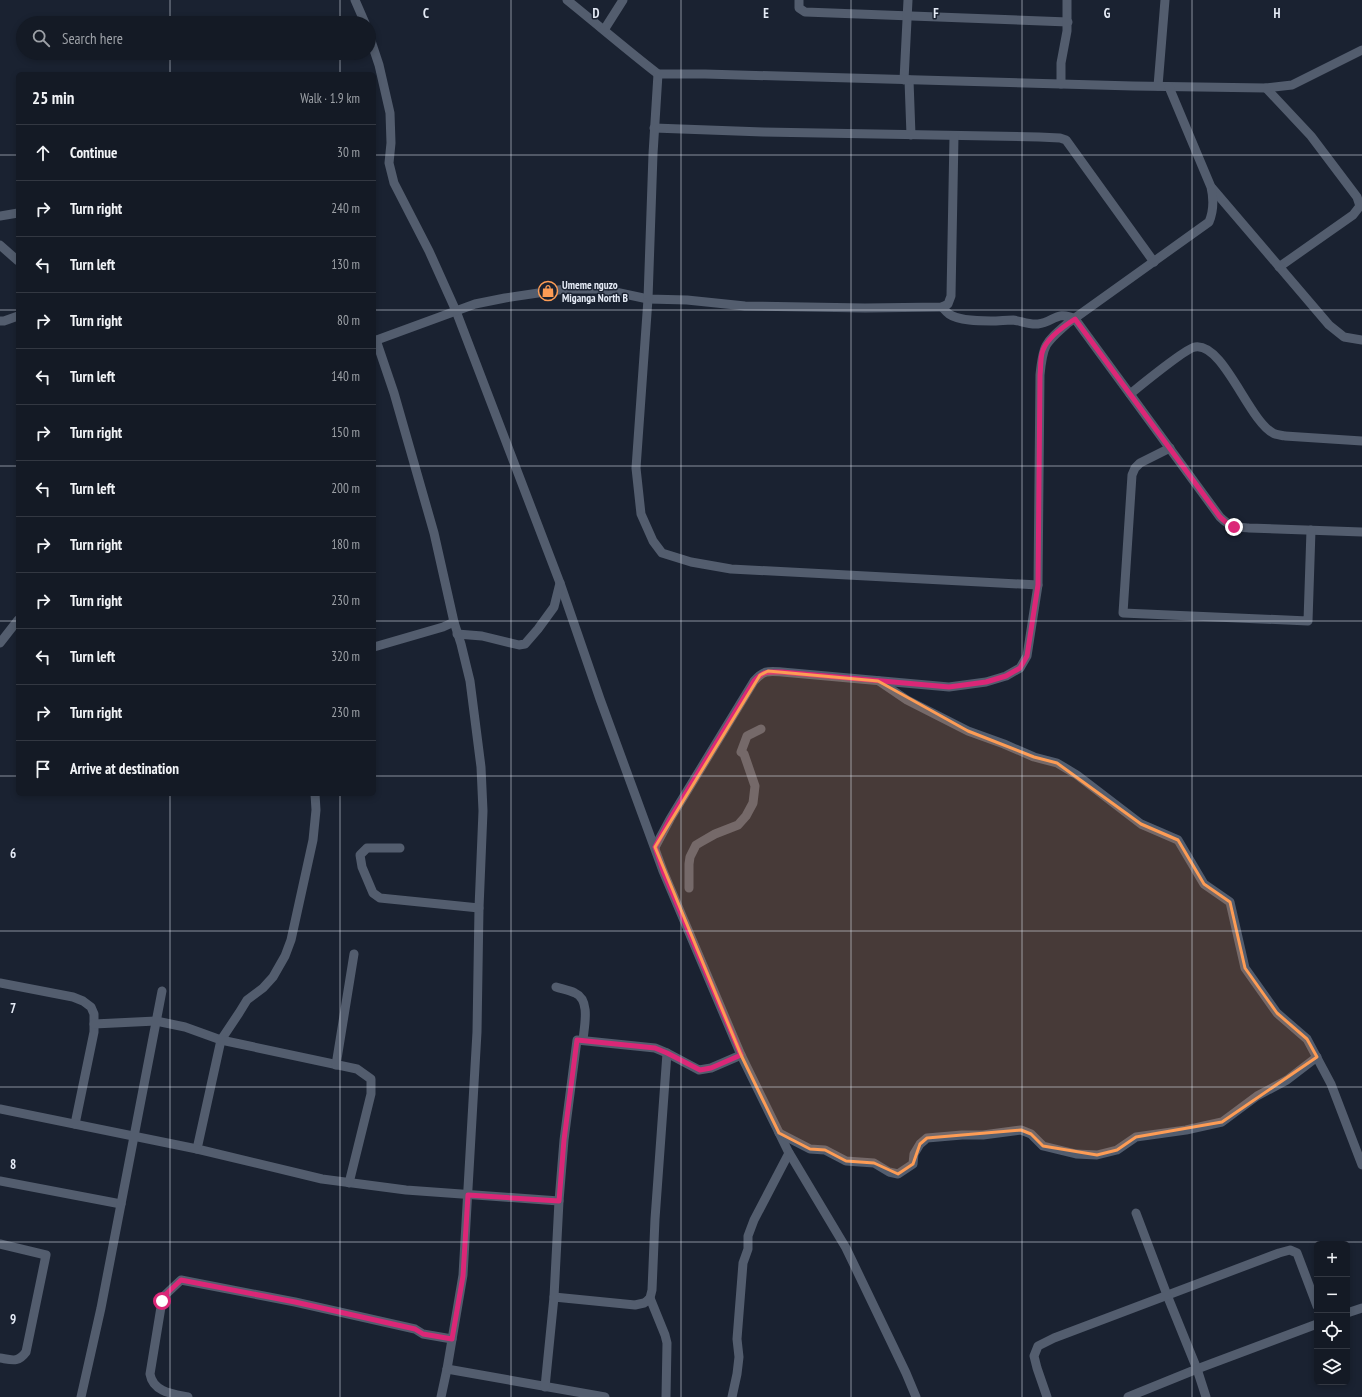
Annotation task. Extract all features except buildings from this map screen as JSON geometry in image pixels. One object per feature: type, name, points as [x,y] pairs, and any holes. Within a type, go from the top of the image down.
[{"type":"street","points":[[355,0],[362,16]]},
{"type":"street","points":[[567,0],[624,48],[658,74],[1266,88],[1292,85],[1362,50]]},
{"type":"street","points":[[604,30],[623,0]]},
{"type":"street","points":[[799,0],[799,8],[803,12],[1068,22]]},
{"type":"street","points":[[908,0],[906,80],[911,135]]},
{"type":"street","points":[[1061,84],[1060,63],[1068,22],[1067,0]]},
{"type":"street","points":[[1158,86],[1165,0]]},
{"type":"street","points":[[376,56],[390,113],[391,143],[389,163],[394,183],[429,251],[456,311],[560,583],[663,871],[741,1055],[789,1153],[846,1248],[916,1397]]},
{"type":"street","points":[[658,74],[654,128],[648,300],[636,468],[640,514],[653,541],[662,553],[691,562],[731,569],[1038,585]]},
{"type":"street","points":[[655,847],[670,819],[754,681],[760,674],[775,672],[949,687],[986,682],[1006,676],[1020,668],[1027,656],[1038,585],[1040,375],[1043,351],[1047,342],[1056,333],[1209,222],[1213,212],[1214,200],[1211,187],[1169,86]]},
{"type":"street","points":[[1266,88],[1311,136],[1357,197],[1360,206],[1353,215],[1279,267]]},
{"type":"street","points":[[654,128],[763,132],[1060,138],[1066,140],[1154,262]]},
{"type":"street","points":[[376,340],[475,304],[565,289],[601,289],[648,300],[687,300],[745,306],[865,308],[942,307],[948,304],[951,296],[954,136]]},
{"type":"street","points":[[1211,187],[1329,325],[1344,337],[1362,340]]},
{"type":"street","points":[[0,216],[16,213]]},
{"type":"street","points":[[0,245],[16,259]]},
{"type":"street","points":[[942,307],[949,314],[957,318],[974,320],[1014,320],[1034,324],[1046,322],[1056,316],[1063,315],[1068,315],[1075,319],[1220,517],[1228,524],[1234,527],[1249,528],[1362,532]]},
{"type":"street","points":[[0,321],[16,317]]},
{"type":"street","points":[[376,343],[394,392],[432,526],[454,622],[470,681],[481,767],[483,811],[479,908],[477,1032],[463,1276],[441,1397]]},
{"type":"street","points":[[1130,394],[1194,347],[1204,348],[1218,358],[1257,417],[1273,434],[1362,441]]},
{"type":"street","points":[[1170,448],[1140,463],[1135,468],[1132,475],[1123,613],[1308,621],[1311,530]]},
{"type":"street","points":[[458,634],[482,636],[519,645],[525,644],[554,607],[560,583]]},
{"type":"street","points":[[376,646],[443,627],[454,622]]},
{"type":"street","points":[[0,643],[16,623]]},
{"type":"street","points":[[878,680],[908,700],[968,731],[1034,757],[1057,762],[1083,779],[1141,824],[1178,840],[1204,884],[1230,902],[1245,968],[1277,1013],[1307,1039],[1331,1084],[1362,1165]]},
{"type":"street","points":[[688,888],[690,857],[696,846],[715,834],[738,825],[746,816],[753,803],[755,786],[745,762],[744,754],[741,752],[747,736],[761,729]]},
{"type":"street","points":[[197,1149],[221,1040],[247,1000],[268,984],[273,977],[285,956],[291,940],[313,840],[316,810],[315,796]]},
{"type":"street","points":[[400,848],[367,848],[360,855],[362,867],[373,893],[380,898],[479,908]]},
{"type":"street","points":[[336,1065],[354,954]]},
{"type":"street","points":[[0,983],[73,997],[83,1001],[91,1007],[94,1014],[94,1032],[75,1124]]},
{"type":"street","points":[[556,988],[578,994],[584,1004],[584,1040]]},
{"type":"street","points":[[81,1397],[135,1135],[162,990]]},
{"type":"street","points":[[94,1024],[156,1021],[185,1026],[221,1040],[357,1069],[371,1080],[371,1094],[350,1182]]},
{"type":"street","points":[[544,1387],[554,1297],[564,1140],[577,1040],[655,1048],[695,1068],[704,1070],[741,1055]]},
{"type":"street","points":[[666,1397],[667,1343],[665,1334],[650,1298],[653,1281],[655,1219],[667,1053]]},
{"type":"street","points":[[779,1133],[810,1149],[825,1150],[846,1161],[874,1163],[889,1172],[898,1174],[914,1164],[914,1154],[920,1144],[927,1138],[983,1135],[1021,1130],[1031,1134],[1043,1146],[1076,1154],[1098,1155],[1117,1150],[1136,1137],[1179,1131],[1222,1122],[1257,1096],[1287,1080],[1317,1057]]},
{"type":"street","points":[[0,1109],[135,1135],[322,1179],[406,1190],[559,1201]]},
{"type":"street","points":[[732,1397],[738,1368],[737,1339],[743,1263],[748,1249],[748,1236],[754,1220],[789,1153]]},
{"type":"street","points":[[0,1181],[121,1204]]},
{"type":"street","points":[[1136,1213],[1197,1369],[1206,1397]]},
{"type":"street","points":[[0,1244],[46,1254],[26,1352],[22,1358],[14,1361],[0,1358]]},
{"type":"street","points":[[1047,1397],[1034,1356],[1038,1346],[1054,1338],[1279,1253],[1290,1250],[1297,1253],[1314,1298]]},
{"type":"street","points":[[188,1397],[160,1389],[153,1383],[150,1374],[162,1301],[165,1295],[181,1280],[295,1302],[415,1329],[423,1334],[452,1339]]},
{"type":"street","points":[[554,1297],[635,1305],[644,1303],[650,1298]]},
{"type":"street","points":[[1350,1312],[1362,1308]]},
{"type":"street","points":[[1128,1397],[1197,1369],[1314,1325]]},
{"type":"street","points":[[447,1369],[605,1397]]},
{"type":"highlighted area","points":[[768,671],[878,681],[968,731],[1034,757],[1057,763],[1141,824],[1178,840],[1204,884],[1230,902],[1245,968],[1277,1013],[1307,1039],[1317,1057],[1222,1122],[1136,1137],[1117,1150],[1097,1155],[1043,1146],[1031,1134],[1021,1130],[927,1138],[920,1144],[913,1164],[898,1174],[874,1163],[846,1161],[825,1150],[810,1149],[779,1133],[741,1055],[655,847],[760,675]]},
{"type":"place","name":"Umeme nguzo Miganga North B","points":[[548,291]]},
{"type":"route","points":[[162,1301],[163,1296],[181,1280],[295,1302],[415,1329],[423,1334],[452,1339],[463,1276],[468,1195],[559,1201],[564,1140],[577,1040],[655,1048],[700,1070],[711,1068],[741,1055],[663,871],[655,847],[670,819],[754,681],[760,674],[768,672],[782,672],[949,687],[986,682],[1006,676],[1020,668],[1027,656],[1038,585],[1040,375],[1043,351],[1047,342],[1068,323],[1075,319],[1220,517],[1234,527]]}]
